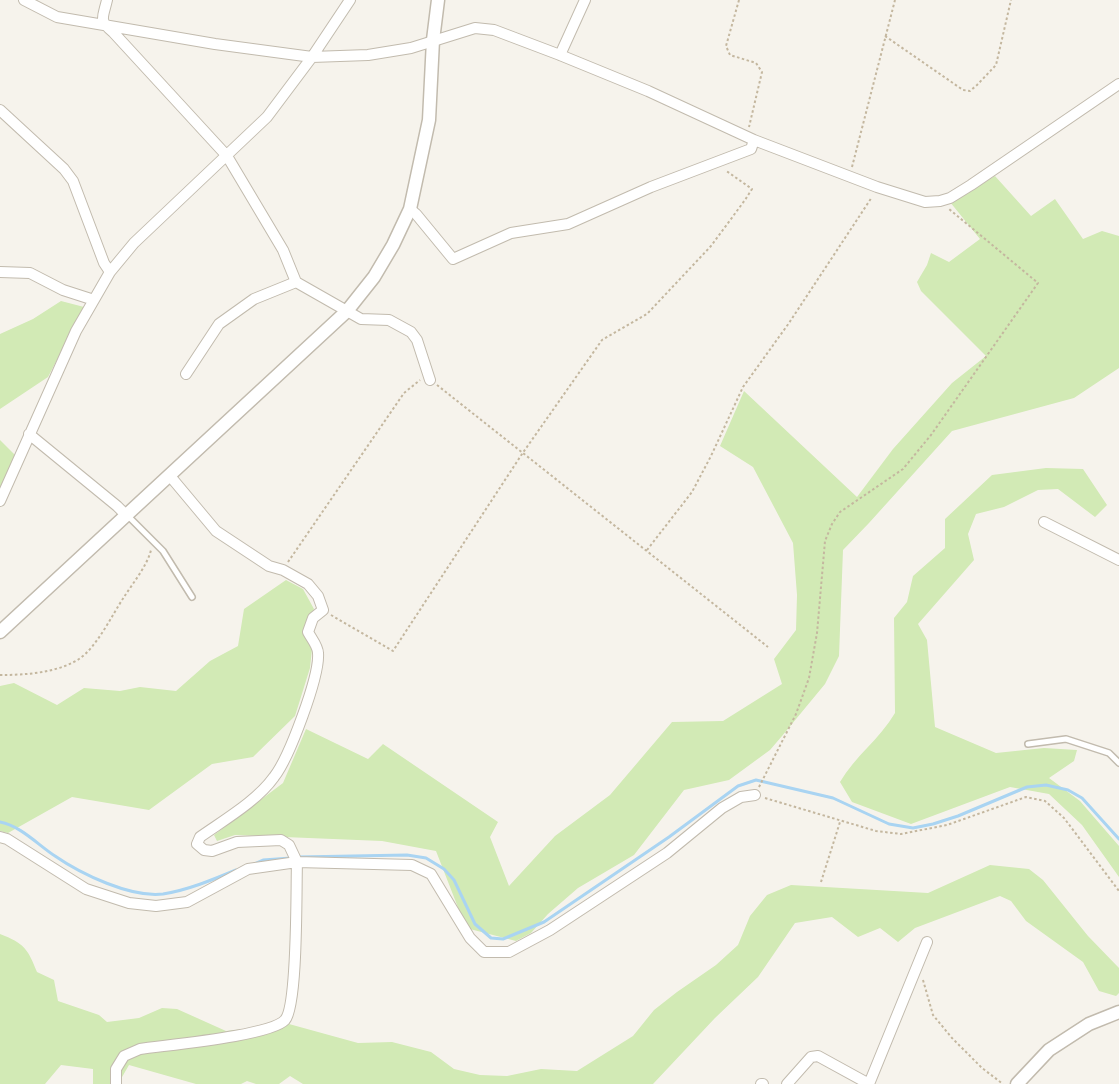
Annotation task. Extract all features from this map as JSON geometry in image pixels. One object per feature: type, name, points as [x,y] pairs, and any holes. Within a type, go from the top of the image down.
[{"type":"street","points":[[24,0],[57,17],[215,44],[312,58],[368,55],[411,48],[475,28],[494,30],[560,54],[750,138],[878,187],[926,202],[940,201],[971,186],[1119,84]]},
{"type":"street","points":[[107,0],[102,20],[104,24],[227,156],[283,250],[296,282],[361,319],[390,320],[411,332],[417,340],[429,376]]},
{"type":"street","points":[[0,501],[76,331],[110,272],[134,242],[267,117],[312,58],[350,0]]},
{"type":"street","points":[[0,632],[347,311],[374,277],[393,245],[410,209],[429,120],[433,40],[438,0]]},
{"type":"street","points":[[560,54],[584,0]]},
{"type":"street","points":[[0,110],[64,169],[73,181],[104,263],[110,272]]},
{"type":"street","points":[[410,209],[453,259],[511,233],[568,224],[651,187],[751,149],[750,138]]},
{"type":"street","points":[[0,272],[30,273],[63,290],[94,300]]},
{"type":"street","points":[[186,374],[219,324],[254,299],[296,282]]},
{"type":"street","points":[[29,434],[127,516]]},
{"type":"street","points":[[116,1084],[116,1069],[124,1056],[140,1049],[245,1034],[270,1028],[284,1021],[290,1010],[294,988],[297,862],[289,845],[281,840],[236,842],[212,852],[204,850],[197,844],[200,836],[262,791],[274,777],[283,762],[313,687],[318,652],[308,632],[313,618],[323,610],[318,596],[308,584],[283,570],[269,566],[216,531],[170,476]]},
{"type":"street","points":[[1044,522],[1119,560]]},
{"type":"street","points":[[0,837],[7,839],[86,890],[130,903],[156,906],[187,902],[248,869],[297,862],[412,865],[431,874],[470,938],[484,952],[509,952],[550,930],[668,853],[722,808],[741,797],[755,795]]},
{"type":"street","points":[[787,1084],[811,1057],[818,1056],[869,1084],[927,942]]},
{"type":"street","points":[[1017,1084],[1049,1050],[1089,1024],[1119,1012]]},
{"type":"lane","points":[[127,516],[163,551],[192,597]]},
{"type":"lane","points":[[1028,744],[1066,738],[1109,753],[1119,763]]},
{"type":"path","points":[[738,0],[726,46],[730,55],[756,63],[762,72],[750,138]]},
{"type":"path","points":[[850,176],[895,0]]},
{"type":"path","points":[[885,36],[963,90],[970,91],[978,86],[996,65],[1011,0]]},
{"type":"path","points":[[323,610],[393,651],[522,454],[602,340],[647,314],[710,246],[745,200],[752,189],[724,169],[720,160]]},
{"type":"path","points":[[647,550],[692,492],[743,387],[790,323],[878,187]]},
{"type":"path","points":[[940,201],[1038,283],[931,435],[902,469],[840,512],[832,524],[825,540],[817,633],[808,678],[796,714],[755,795],[840,822],[876,831],[900,834],[947,825],[1026,797],[1045,801],[1064,818],[1119,891]]},
{"type":"path","points":[[283,570],[404,393],[429,376],[522,454],[647,550],[768,647]]},
{"type":"path","points":[[0,675],[17,675],[42,671],[64,666],[80,658],[94,644],[133,584],[150,556],[153,541]]},
{"type":"path","points":[[821,882],[840,822]]},
{"type":"path","points":[[918,965],[933,1014],[952,1038],[982,1068],[1003,1084]]},
{"type":"green space","points":[[995,176],[1031,216],[1055,199],[1083,239],[1102,231],[1119,236],[1119,368],[1074,398],[952,431],[843,550],[839,656],[825,684],[770,750],[729,780],[684,790],[634,855],[578,888],[548,914],[531,933],[516,941],[466,928],[436,851],[382,841],[235,835],[217,841],[214,835],[283,783],[306,729],[368,759],[383,744],[498,822],[490,837],[509,886],[555,836],[610,795],[672,722],[723,721],[782,684],[774,659],[796,630],[797,595],[793,543],[753,467],[720,446],[744,391],[857,497],[893,449],[952,383],[986,356],[921,291],[917,282],[927,265],[931,253],[949,262],[980,239],[950,202]]},
{"type":"green space","points":[[61,301],[84,307],[48,377],[0,409],[0,334],[33,319]]},
{"type":"green space","points":[[0,440],[16,456],[0,494]]},
{"type":"green space","points":[[1046,468],[1083,469],[1107,505],[1095,517],[1058,489],[1038,490],[1004,507],[976,514],[968,534],[974,560],[918,624],[927,640],[935,727],[996,753],[1044,748],[1077,750],[1074,761],[1049,778],[1080,801],[1119,846],[1119,877],[1082,825],[1049,794],[1010,787],[911,824],[852,802],[840,782],[895,713],[894,618],[907,602],[913,576],[945,548],[945,519],[992,475]]},
{"type":"green space","points":[[286,580],[303,589],[314,609],[305,632],[312,649],[310,668],[295,716],[253,757],[212,764],[149,810],[72,797],[8,833],[0,831],[0,686],[14,683],[57,705],[84,688],[120,691],[140,687],[176,691],[210,661],[238,646],[244,609]]},
{"type":"green space","points":[[990,865],[1029,869],[1043,880],[1088,936],[1119,968],[1119,993],[1116,996],[1099,991],[1083,962],[1026,921],[1011,901],[1000,896],[915,928],[898,942],[880,928],[858,937],[832,917],[795,923],[758,977],[715,1018],[653,1084],[303,1084],[290,1076],[279,1084],[256,1084],[247,1081],[241,1084],[196,1084],[129,1065],[118,1084],[93,1084],[93,1069],[61,1065],[45,1084],[0,1084],[0,934],[20,944],[28,952],[37,972],[54,980],[58,1001],[99,1015],[107,1022],[139,1018],[162,1008],[177,1009],[226,1031],[289,1024],[358,1043],[392,1042],[431,1052],[454,1069],[480,1075],[507,1076],[541,1069],[577,1071],[633,1036],[654,1010],[716,965],[738,945],[750,916],[767,895],[791,885],[928,893]]},
{"type":"waterway","points":[[298,857],[407,855],[426,858],[444,869],[454,880],[475,924],[491,938],[503,939],[544,922],[669,837],[738,786],[756,780],[833,798],[889,824],[913,828],[958,816],[1027,787],[1046,785],[1068,790],[1082,798],[1119,839]]},
{"type":"waterway","points":[[0,822],[15,827],[78,870],[107,883],[136,892],[163,894],[182,890],[236,870]]},
{"type":"waterway","points":[[254,864],[263,860],[291,858]]}]
